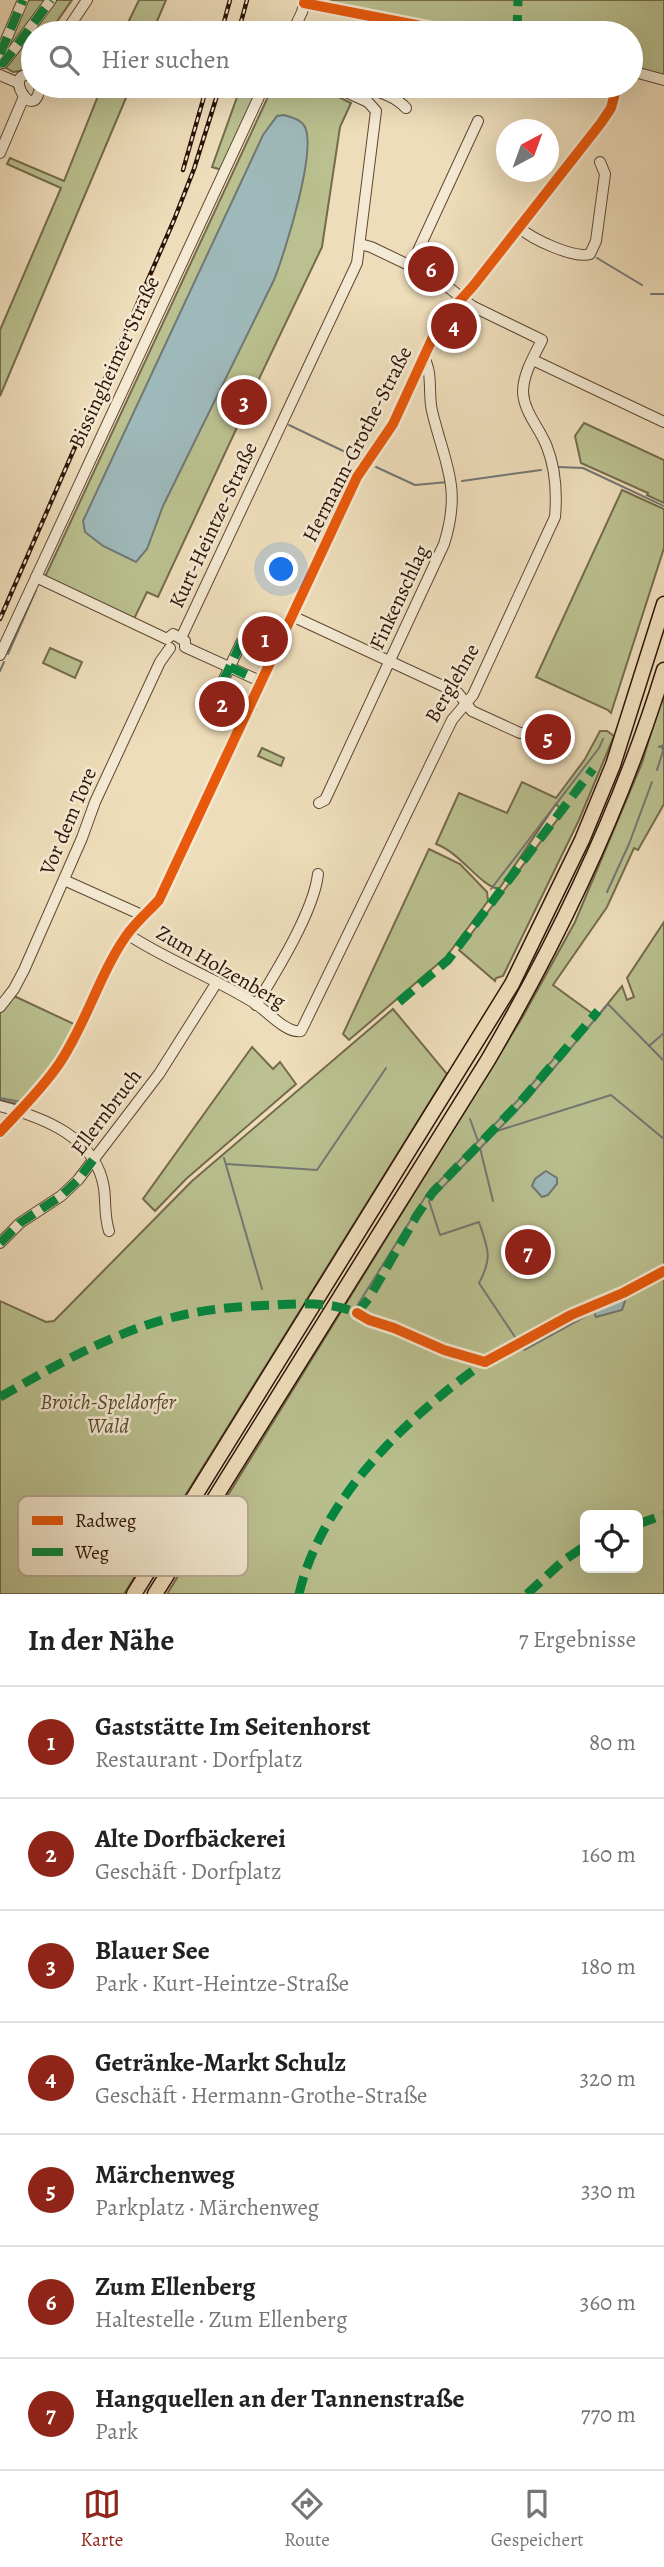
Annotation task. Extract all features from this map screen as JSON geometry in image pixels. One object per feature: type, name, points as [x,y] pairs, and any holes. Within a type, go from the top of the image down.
[{"type":"highway","points":[[195,1496],[512,984],[577,851],[613,765],[664,604]]},
{"type":"highway","points":[[216,1496],[488,1060],[526,993],[598,847],[630,769],[664,670]]},
{"type":"highway","points":[[134,1594],[145,1576]]},
{"type":"highway","points":[[155,1594],[166,1576]]},
{"type":"street","points":[[0,54],[23,0]]},
{"type":"street","points":[[35,21],[51,0]]},
{"type":"street","points":[[73,21],[87,0]]},
{"type":"street","points":[[297,21],[304,2],[398,21]]},
{"type":"street","points":[[0,62],[3,63],[21,40]]},
{"type":"street","points":[[643,74],[664,80]]},
{"type":"street","points":[[0,75],[16,82]]},
{"type":"street","points":[[21,77],[16,82],[16,92],[21,97]]},
{"type":"street","points":[[0,153],[23,99],[30,98]]},
{"type":"street","name":"Bissingheimer Straße","points":[[0,655],[258,98]]},
{"type":"street","name":"Kurt-Heintze-Straße","points":[[183,643],[357,263],[376,111],[360,98]]},
{"type":"street","points":[[393,98],[406,108]]},
{"type":"street","name":"Hermann-Grothe-Straße","points":[[0,1132],[60,1063],[127,934],[164,891],[357,478],[393,424],[439,324],[520,228],[601,123],[611,108],[614,98]]},
{"type":"street","points":[[411,265],[478,121]]},
{"type":"street","points":[[520,228],[527,234],[577,256],[590,254],[596,241],[605,174],[600,162]]},
{"type":"street","points":[[360,244],[411,265],[447,284],[462,298]]},
{"type":"street","name":"Berglehne","points":[[296,1032],[305,1027],[452,720],[473,695],[555,517],[554,469],[547,446],[527,410],[523,394],[524,383],[542,340],[491,317],[462,298]]},
{"type":"street","name":"Finkenschlag","points":[[319,803],[325,800],[391,661],[444,544],[451,522],[452,481],[432,410],[428,365],[424,358]]},
{"type":"street","points":[[533,360],[664,422]]},
{"type":"street","points":[[410,386],[430,394]]},
{"type":"street","points":[[36,577],[169,643],[173,634],[183,643],[262,682]]},
{"type":"street","points":[[292,616],[458,693],[472,711],[520,733],[536,733]]},
{"type":"street","name":"Vor dem Tore","points":[[0,1007],[14,989],[64,880],[95,802],[169,643]]},
{"type":"street","points":[[251,707],[218,692],[241,643],[272,658]]},
{"type":"street","points":[[256,1005],[285,955],[316,889],[318,874]]},
{"type":"street","name":"Zum Holzenberg","points":[[64,880],[144,916]]},
{"type":"street","name":"Zum Holzenberg","points":[[127,934],[158,954],[218,982],[296,1032]]},
{"type":"street","name":"Ellernbruch","points":[[0,1242],[20,1223],[61,1196],[78,1181],[152,1085],[218,982]]},
{"type":"street","points":[[0,1106],[44,1119],[65,1131],[81,1145],[93,1160],[104,1186],[109,1231]]},
{"type":"green space","points":[[26,0],[72,0],[57,21],[21,21],[21,71],[13,72],[3,66],[0,58]]},
{"type":"green space","points":[[139,0],[166,0],[157,21],[129,21]]},
{"type":"green space","points":[[319,0],[664,0],[664,75],[643,70],[643,21],[423,21]]},
{"type":"green space","points":[[97,98],[126,98],[0,396],[0,330],[61,188],[7,164],[10,158],[64,181]]},
{"type":"green space","points":[[237,98],[254,98],[222,170],[212,167]]},
{"type":"green space","points":[[267,98],[341,98],[351,103],[340,127],[322,247],[256,385],[261,388],[244,425],[239,423],[158,597],[147,592],[134,619],[45,577]]},
{"type":"green space","points":[[584,423],[664,460],[664,503],[581,463],[575,436]]},
{"type":"green space","points":[[622,490],[664,509],[664,548],[611,713],[536,677]]},
{"type":"green space","points":[[50,648],[82,662],[75,678],[43,663]]},
{"type":"green space","points":[[664,689],[664,804],[638,850],[634,848],[607,907],[553,985],[597,1017],[622,986],[627,1000],[634,997],[627,978],[664,922],[664,1594],[167,1594],[178,1576],[248,1576],[248,1496],[227,1496],[522,1018],[575,922],[642,763]]},
{"type":"green space","points":[[600,731],[607,731],[614,736],[579,820],[503,976],[495,981],[459,950],[563,812],[556,804],[499,889],[485,882],[454,854],[436,844],[459,793],[507,813],[522,782],[556,798],[585,759]]},
{"type":"green space","points":[[262,748],[284,758],[281,766],[258,756]]},
{"type":"green space","points":[[429,849],[460,864],[487,892],[488,901],[446,957],[349,1040],[343,1034]]},
{"type":"green space","points":[[14,996],[76,1025],[56,1061],[21,1105],[0,1100],[0,1012]]},
{"type":"green space","name":"Broich-Speldorfer Wald","points":[[393,1009],[447,1074],[185,1496],[18,1496],[18,1576],[135,1576],[124,1594],[0,1594],[0,1301],[46,1322],[54,1321],[192,1181]]},
{"type":"green space","points":[[252,1047],[273,1069],[280,1062],[296,1084],[186,1179],[155,1211],[143,1199]]},
{"type":"water","points":[[284,115],[303,124],[307,135],[307,153],[299,200],[279,267],[163,506],[147,549],[136,562],[103,546],[85,532],[83,521],[263,135],[277,116]]},
{"type":"water","points":[[546,1171],[557,1178],[557,1184],[548,1195],[542,1197],[532,1186],[535,1179]]},
{"type":"water","points":[[627,1295],[622,1310],[596,1317],[594,1312]]},
{"type":"waterway","points":[[597,258],[642,285]]},
{"type":"waterway","points":[[651,294],[664,294]]},
{"type":"waterway","points":[[289,425],[362,460]]},
{"type":"waterway","points":[[376,467],[415,485],[448,482]]},
{"type":"waterway","points":[[558,467],[583,468],[664,506]]},
{"type":"waterway","points":[[462,481],[541,470]]},
{"type":"waterway","points":[[8,654],[36,590]]},
{"type":"waterway","points":[[0,671],[4,662]]},
{"type":"waterway","points":[[491,889],[599,748],[603,739]]},
{"type":"waterway","points":[[659,747],[664,745]]},
{"type":"waterway","points":[[657,770],[662,746]]},
{"type":"waterway","points":[[607,892],[629,844],[652,782]]},
{"type":"waterway","points":[[515,1337],[479,1283],[488,1259],[479,1222],[440,1235],[429,1201],[526,1101],[608,1004],[664,1061]]},
{"type":"waterway","points":[[649,1046],[664,1033]]},
{"type":"waterway","points":[[357,1306],[427,1194],[520,1098],[557,1055]]},
{"type":"waterway","points":[[226,1164],[317,1170],[386,1068]]},
{"type":"waterway","points":[[497,1131],[611,1095],[664,1139]]},
{"type":"waterway","points":[[0,1098],[21,1102]]},
{"type":"waterway","points":[[470,1119],[478,1141]]},
{"type":"waterway","points":[[480,1148],[493,1201]]},
{"type":"waterway","points":[[224,1158],[262,1289]]},
{"type":"waterway","points":[[609,1304],[627,1295]]},
{"type":"waterway","points":[[520,1345],[524,1350],[595,1311]]},
{"type":"railway","points":[[224,21],[230,0]]},
{"type":"railway","points":[[241,21],[247,0]]},
{"type":"railway","points":[[183,170],[204,98]]},
{"type":"railway","points":[[0,619],[174,220],[194,169],[216,98]]},
{"type":"marked path","points":[[0,54],[23,0]]},
{"type":"marked path","points":[[35,21],[51,0]]},
{"type":"marked path","points":[[517,21],[518,0]]},
{"type":"marked path","points":[[0,62],[3,63],[21,40]]},
{"type":"marked path","points":[[241,643],[272,658],[251,707],[218,692],[241,643]]},
{"type":"marked path","points":[[230,667],[262,682]]},
{"type":"marked path","points":[[399,1002],[448,960],[593,769]]},
{"type":"marked path","points":[[357,1313],[369,1298],[433,1192],[522,1100],[598,1011]]},
{"type":"marked path","points":[[0,1243],[20,1223],[61,1196],[93,1160]]},
{"type":"marked path","points":[[0,1397],[104,1342],[183,1315],[236,1307],[286,1304],[330,1306],[361,1315]]},
{"type":"marked path","points":[[299,1594],[310,1559],[327,1525],[347,1493],[371,1463],[427,1408],[485,1362]]},
{"type":"marked path","points":[[643,1522],[664,1515]]},
{"type":"marked path","points":[[527,1594],[580,1549]]},
{"type":"cycle path","points":[[304,3],[396,21]]},
{"type":"cycle path","points":[[0,1132],[59,1064],[69,1049],[116,951],[133,927],[159,900],[357,477],[393,424],[439,324],[474,285],[601,123],[611,108],[614,98]]},
{"type":"cycle path","points":[[357,1313],[444,1350],[485,1362],[571,1315],[623,1293],[664,1271]]},
{"type":"place","name":"Zum Ellenberg","points":[[431,269]]},
{"type":"place","name":"Getränke-Markt Schulz","points":[[454,326]]},
{"type":"place","name":"Blauer See","points":[[244,402]]},
{"type":"place","name":"Gaststätte Im Seitenhorst","points":[[265,639]]},
{"type":"place","name":"Alte Dorfbäckerei","points":[[222,704]]},
{"type":"place","name":"Märchenweg","points":[[548,737]]},
{"type":"place","name":"Hangquellen an der Tannenstraße","points":[[528,1252]]}]
